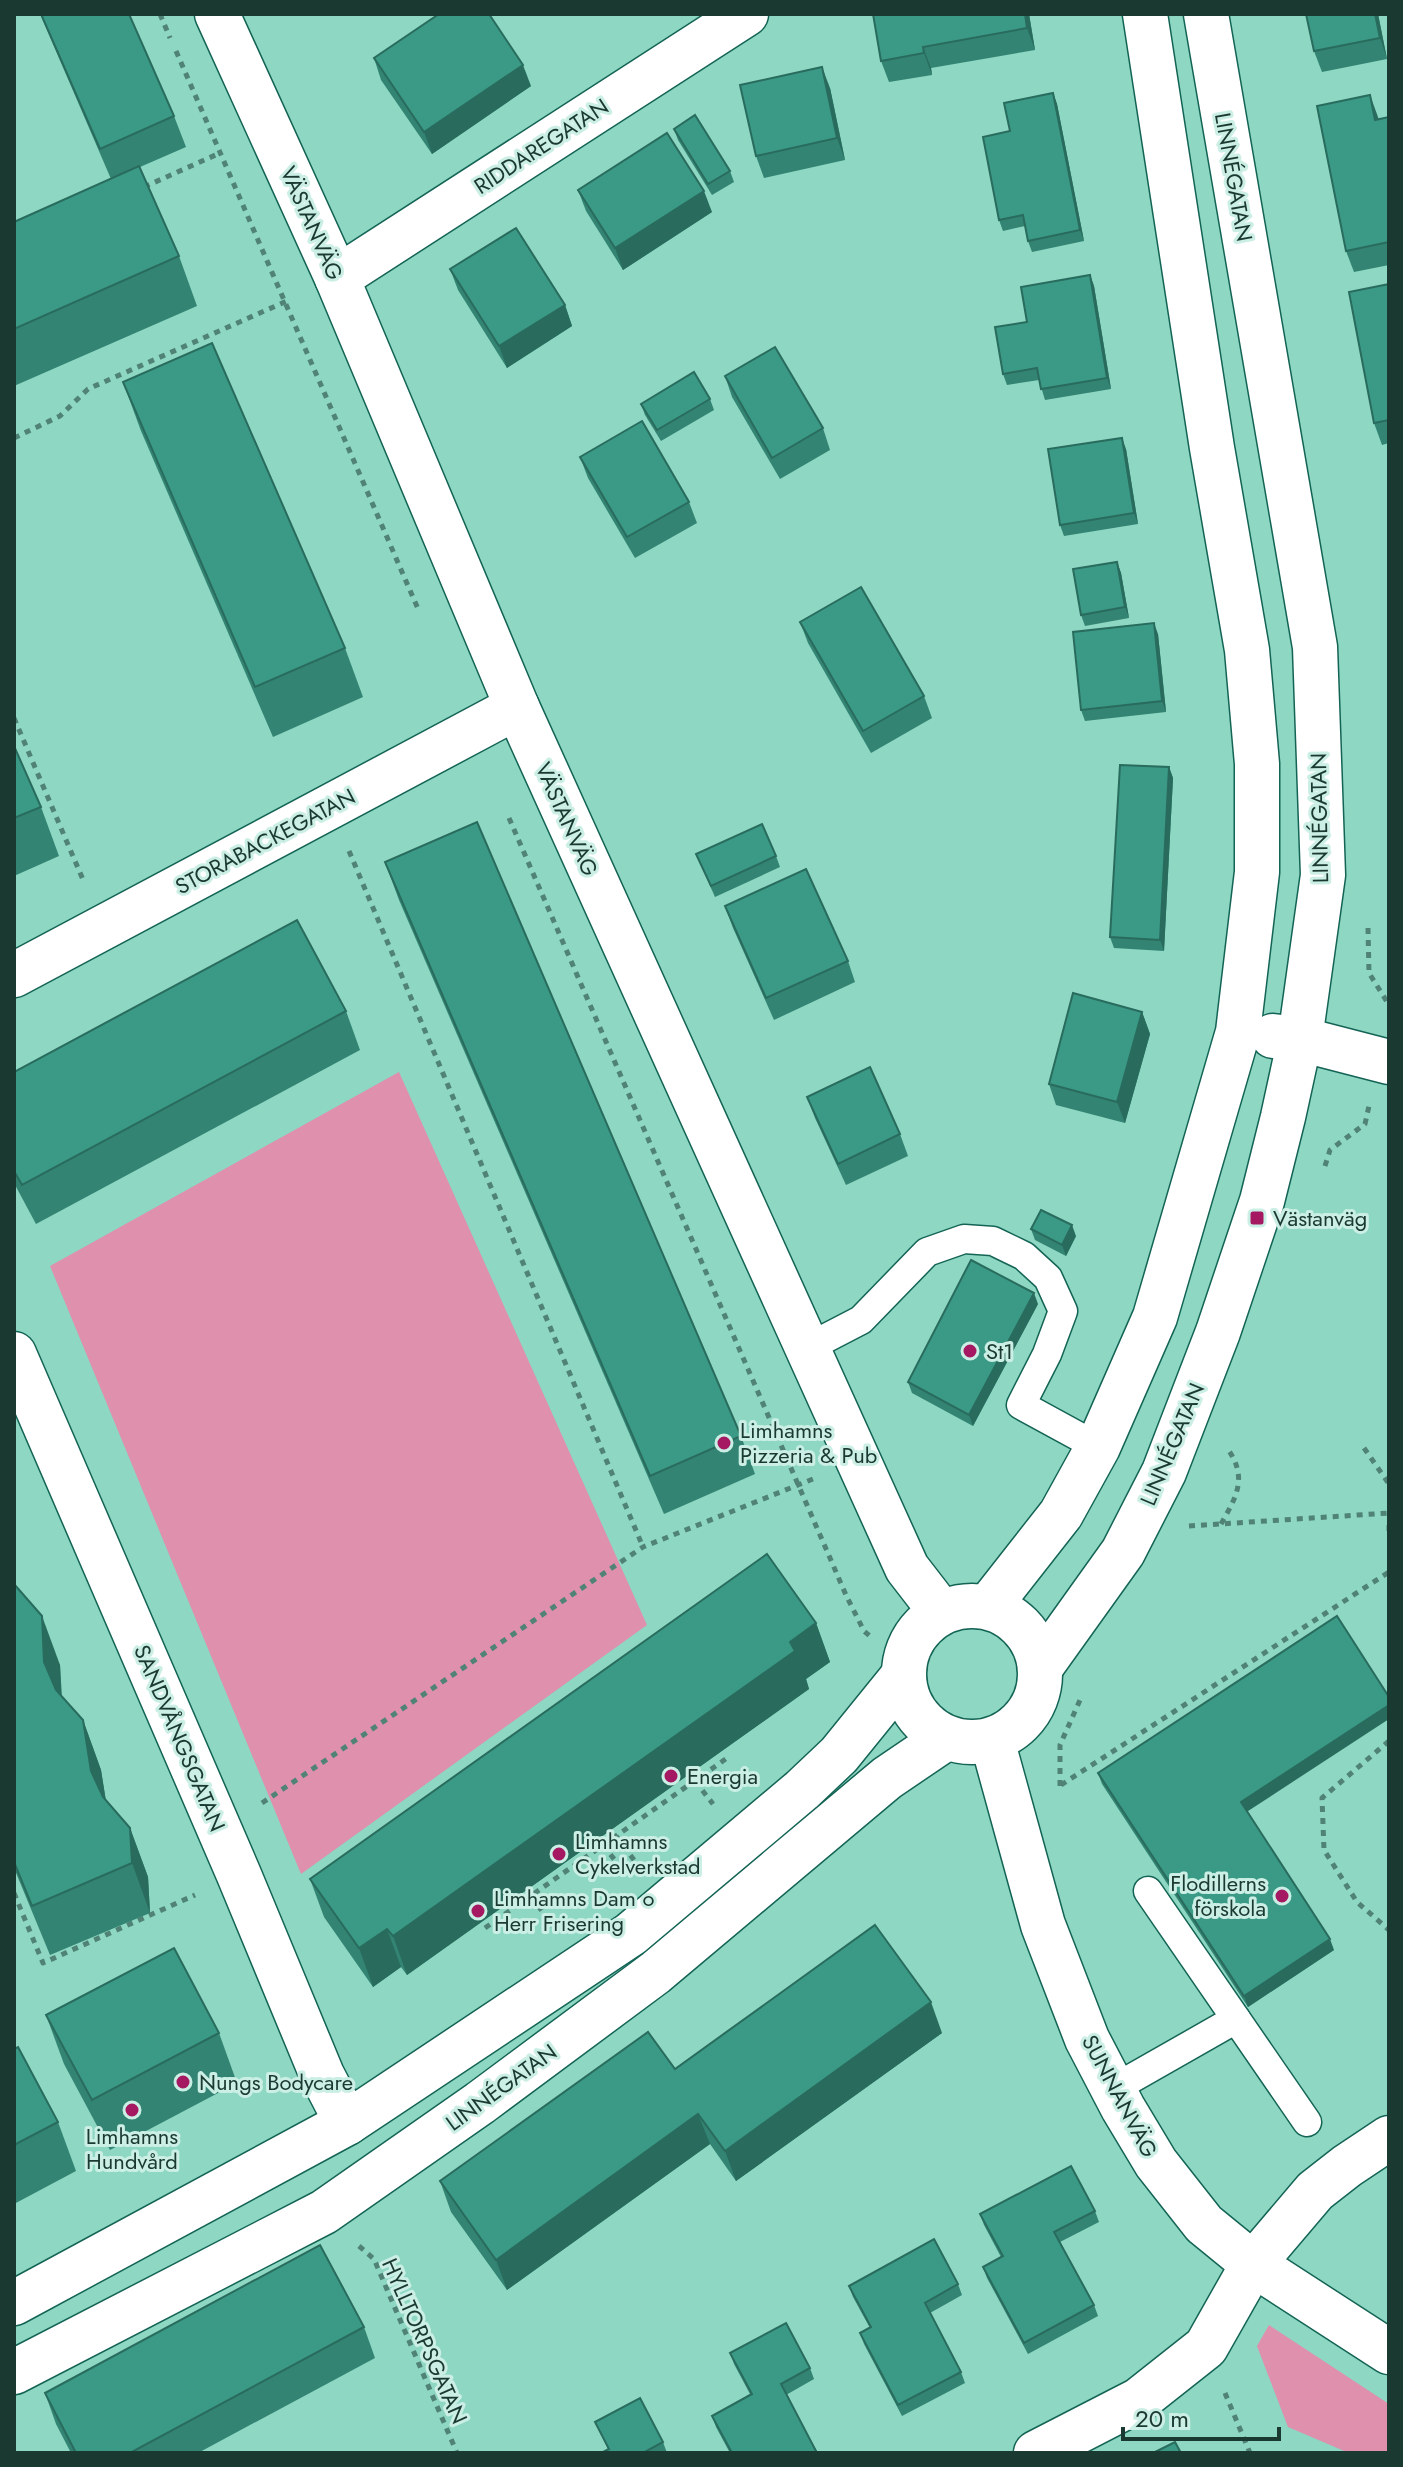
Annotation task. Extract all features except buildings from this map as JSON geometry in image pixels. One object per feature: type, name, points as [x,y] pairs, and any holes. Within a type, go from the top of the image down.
[{"type":"street","name":"VÄSTANVÄG","points":[[217,14],[337,278],[517,707],[807,1348],[907,1568],[941,1612]]},
{"type":"street","name":"RIDDAREGATAN","points":[[337,278],[746,14]]},
{"type":"street","points":[[988,1607],[1054,1525],[1098,1447],[1155,1317],[1238,1032],[1257,872],[1257,764],[1247,650],[1212,448],[1145,14]]},
{"type":"street","name":"LINNÉGATAN","points":[[1040,1668],[1123,1552],[1164,1472],[1218,1332],[1257,1218],[1283,1117],[1300,1039],[1323,875],[1315,647],[1206,14]]},
{"type":"street","name":"STORABACKEGATAN","points":[[14,975],[517,707]]},
{"type":"street","points":[[1238,1032],[1300,1039],[1389,1062]]},
{"type":"street","name":"SANDVÅNGSGATAN","points":[[14,1354],[221,1831],[322,2075],[347,2123]]},
{"type":"street","points":[[963,1606],[988,1607],[1010,1617],[1026,1632],[1040,1668],[1036,1698],[1021,1723],[992,1740],[975,1743],[946,1738],[925,1725],[908,1700],[903,1676],[913,1639],[921,1628],[941,1612],[963,1606]]},
{"type":"street","points":[[14,2303],[347,2123],[631,1934],[839,1755],[903,1676]]},
{"type":"street","name":"LINNÉGATAN","points":[[14,2372],[324,2212],[480,2103],[655,1973],[887,1778],[946,1738]]},
{"type":"street","name":"SUNNANVÄG","points":[[992,1740],[1043,1925],[1087,2039],[1156,2163],[1204,2224],[1253,2264],[1389,2352]]},
{"type":"street","points":[[1036,2453],[1139,2400],[1206,2347],[1253,2264],[1315,2191],[1389,2138]]},
{"type":"lane","points":[[807,1348],[861,1320],[927,1252],[964,1239],[993,1241],[1024,1256],[1048,1278],[1063,1311],[1047,1354],[1021,1405],[1098,1447]]},
{"type":"lane","points":[[1148,1891],[1307,2122]]},
{"type":"lane","points":[[1113,2089],[1236,2019]]},
{"type":"path","points":[[160,14],[422,617]]},
{"type":"path","points":[[138,190],[220,153]]},
{"type":"path","points":[[14,438],[60,416],[88,389],[285,302]]},
{"type":"path","points":[[14,718],[103,927]]},
{"type":"path","points":[[503,804],[864,1631]]},
{"type":"path","points":[[331,807],[643,1547]]},
{"type":"path","points":[[1221,1524],[1238,1491],[1240,1475],[1234,1458],[1224,1444]]},
{"type":"path","points":[[1364,1448],[1389,1484]]},
{"type":"path","points":[[221,1831],[643,1547],[859,1461]]},
{"type":"path","points":[[1180,1527],[1389,1513]]},
{"type":"path","points":[[1389,1525],[1389,1536]]},
{"type":"path","points":[[1060,1786],[1389,1572]]},
{"type":"path","points":[[1389,1741],[1322,1798],[1324,1850],[1357,1902],[1389,1930]]},
{"type":"path","points":[[485,1928],[730,1756]]},
{"type":"path","points":[[695,1781],[708,1798]]},
{"type":"path","points":[[616,1836],[637,1864]]},
{"type":"path","points":[[603,1845],[625,1873]]},
{"type":"path","points":[[14,1893],[43,1963],[239,1875]]},
{"type":"path","points":[[531,1896],[553,1926]]},
{"type":"path","name":"HYLLTORPSGATAN","points":[[324,2212],[374,2259],[457,2453]]},
{"type":"path","points":[[1206,2347],[1250,2453]]},
{"type":"shaded area","points":[[399,1072],[647,1625],[301,1874],[50,1266]]},
{"type":"shaded area","points":[[1269,2325],[1389,2404],[1389,2453],[1349,2453],[1288,2427],[1257,2346]]},
{"type":"place","name":"Västanväg","points":[[1257,1218]]},
{"type":"place","name":"St1","points":[[970,1351]]},
{"type":"place","name":"Limhamns Pizzeria & Pub","points":[[724,1443]]},
{"type":"place","name":"Energia","points":[[671,1776]]},
{"type":"place","name":"Limhamns Cykelverkstad","points":[[559,1854]]},
{"type":"place","name":"Flodillerns förskola","points":[[1282,1896]]},
{"type":"place","name":"Limhamns Dam o Herr Frisering","points":[[478,1911]]},
{"type":"place","name":"Nungs Bodycare","points":[[183,2082]]},
{"type":"place","name":"Limhamns Hundvård","points":[[132,2110]]}]
